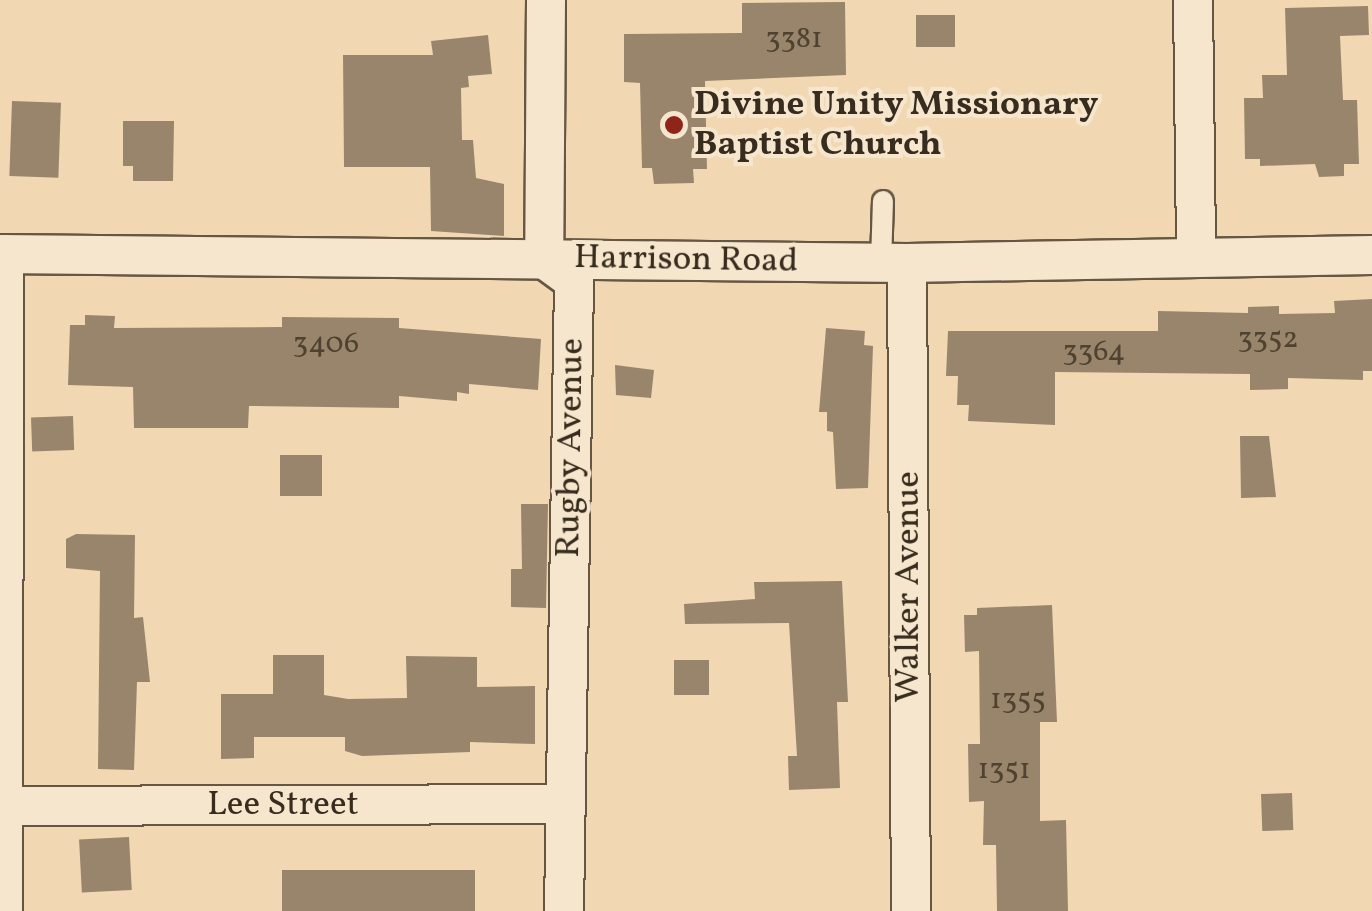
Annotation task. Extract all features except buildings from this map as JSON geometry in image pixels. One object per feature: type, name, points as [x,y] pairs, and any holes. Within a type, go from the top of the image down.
[{"type":"street","points":[[544,259],[546,0]]},
{"type":"street","points":[[1192,0],[1196,258]]},
{"type":"street","points":[[2,254],[3,911]]},
{"type":"street","name":"Harrison Road","points":[[2,254],[894,263],[1372,255]]},
{"type":"street","name":"Rugby Avenue","points":[[544,259],[574,281],[564,911]]},
{"type":"street","name":"Walker Avenue","points":[[894,263],[911,911]]},
{"type":"street","name":"Lee Street","points":[[2,806],[566,804]]},
{"type":"lane","points":[[883,201],[894,263]]},
{"type":"place","name":"Divine Unity Missionary Baptist Church","points":[[674,125]]}]
